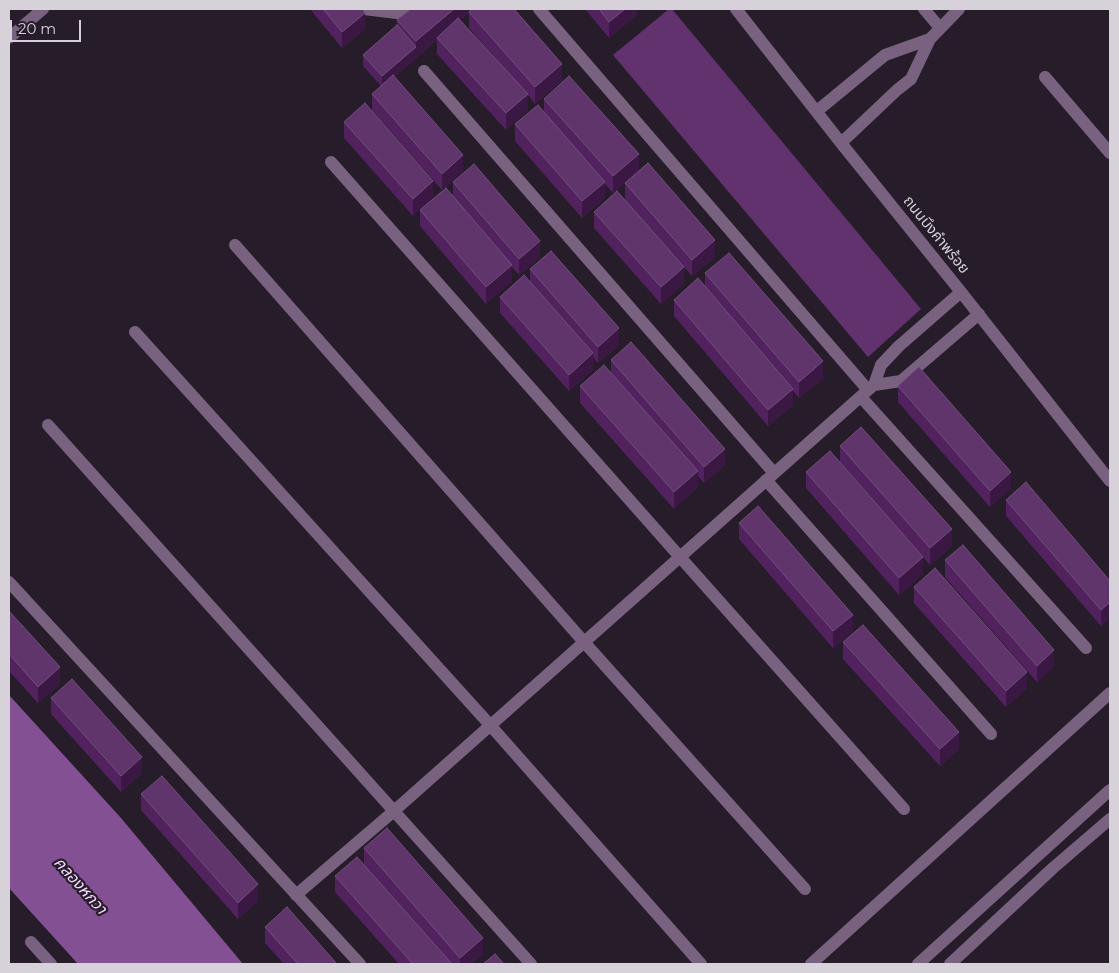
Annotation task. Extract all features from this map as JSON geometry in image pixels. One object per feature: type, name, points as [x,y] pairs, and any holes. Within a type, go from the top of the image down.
[{"type":"street","points":[[9,38],[43,9]]},
{"type":"street","points":[[364,9],[405,14],[412,9]]},
{"type":"street","points":[[539,9],[868,390],[1086,648]]},
{"type":"street","name":"ถนนบึงคำพร้อย","points":[[736,9],[1110,482]]},
{"type":"street","points":[[924,9],[940,28]]},
{"type":"street","points":[[841,143],[911,79],[930,39],[959,9]]},
{"type":"street","points":[[817,111],[885,55],[930,39]]},
{"type":"street","points":[[424,71],[991,734]]},
{"type":"street","points":[[1045,77],[1110,153]]},
{"type":"street","points":[[330,162],[904,808]]},
{"type":"street","points":[[236,245],[584,642],[805,889]]},
{"type":"street","points":[[296,895],[394,811],[868,390],[881,365],[899,346],[961,292]]},
{"type":"street","points":[[868,390],[901,381],[979,314]]},
{"type":"street","points":[[135,332],[490,725],[701,964]]},
{"type":"street","points":[[48,425],[531,964]]},
{"type":"street","points":[[9,582],[360,964]]},
{"type":"street","points":[[811,964],[1110,693]]},
{"type":"street","points":[[918,964],[1110,790]]},
{"type":"street","points":[[950,964],[1053,868],[1110,819]]},
{"type":"street","points":[[32,942],[51,964]]},
{"type":"shaded area","points":[[669,9],[672,9],[921,309],[868,357],[613,55]]},
{"type":"water","name":"คลองหกวา","points":[[9,695],[121,818],[243,964],[78,964],[9,888]]},
{"type":"building","points":[[323,9],[362,9],[365,13],[342,32]]},
{"type":"building","points":[[411,9],[454,9],[416,41],[397,20]]},
{"type":"building","points":[[472,9],[514,9],[562,64],[535,87],[469,12]]},
{"type":"building","points":[[599,9],[625,9],[609,22]]},
{"type":"building","points":[[458,18],[528,94],[506,113],[437,38]]},
{"type":"building","points":[[397,25],[416,47],[382,76],[363,55]]},
{"type":"building","points":[[393,75],[463,155],[442,174],[372,94]]},
{"type":"building","points":[[569,76],[639,154],[613,176],[544,99]]},
{"type":"building","points":[[365,103],[433,181],[413,199],[344,122]]},
{"type":"building","points":[[538,105],[605,182],[582,201],[515,124]]},
{"type":"building","points":[[648,163],[715,240],[692,260],[625,183]]},
{"type":"building","points":[[474,164],[540,241],[519,259],[453,182]]},
{"type":"building","points":[[446,188],[512,265],[486,287],[420,210]]},
{"type":"building","points":[[617,191],[684,267],[661,287],[594,212]]},
{"type":"building","points":[[551,251],[619,328],[598,347],[530,269]]},
{"type":"building","points":[[729,253],[823,361],[799,382],[705,273]]},
{"type":"building","points":[[524,275],[593,353],[569,375],[500,297]]},
{"type":"building","points":[[698,278],[793,389],[768,410],[674,300]]},
{"type":"building","points":[[631,342],[725,449],[704,467],[611,360]]},
{"type":"building","points":[[604,365],[698,471],[674,492],[580,386]]},
{"type":"building","points":[[919,367],[1011,472],[990,491],[898,386]]},
{"type":"building","points":[[861,427],[952,529],[930,548],[840,446]]},
{"type":"building","points":[[830,451],[923,557],[899,578],[806,472]]},
{"type":"building","points":[[1026,482],[1110,581],[1110,602],[1101,610],[1006,500]]},
{"type":"building","points":[[758,506],[853,615],[833,631],[739,523]]},
{"type":"building","points":[[963,545],[1054,650],[1037,666],[945,560]]},
{"type":"building","points":[[935,568],[1027,672],[1006,691],[914,587]]},
{"type":"building","points":[[9,611],[60,667],[38,687],[9,654]]},
{"type":"building","points":[[863,625],[959,732],[940,749],[843,642]]},
{"type":"building","points":[[72,679],[142,757],[121,776],[51,698]]},
{"type":"building","points":[[162,776],[258,884],[238,903],[141,794]]},
{"type":"building","points":[[387,828],[483,938],[460,958],[364,848]]},
{"type":"building","points":[[357,857],[452,964],[413,964],[335,876]]},
{"type":"building","points":[[287,907],[337,964],[298,964],[265,927]]},
{"type":"building","points":[[495,954],[504,964],[483,964]]}]
